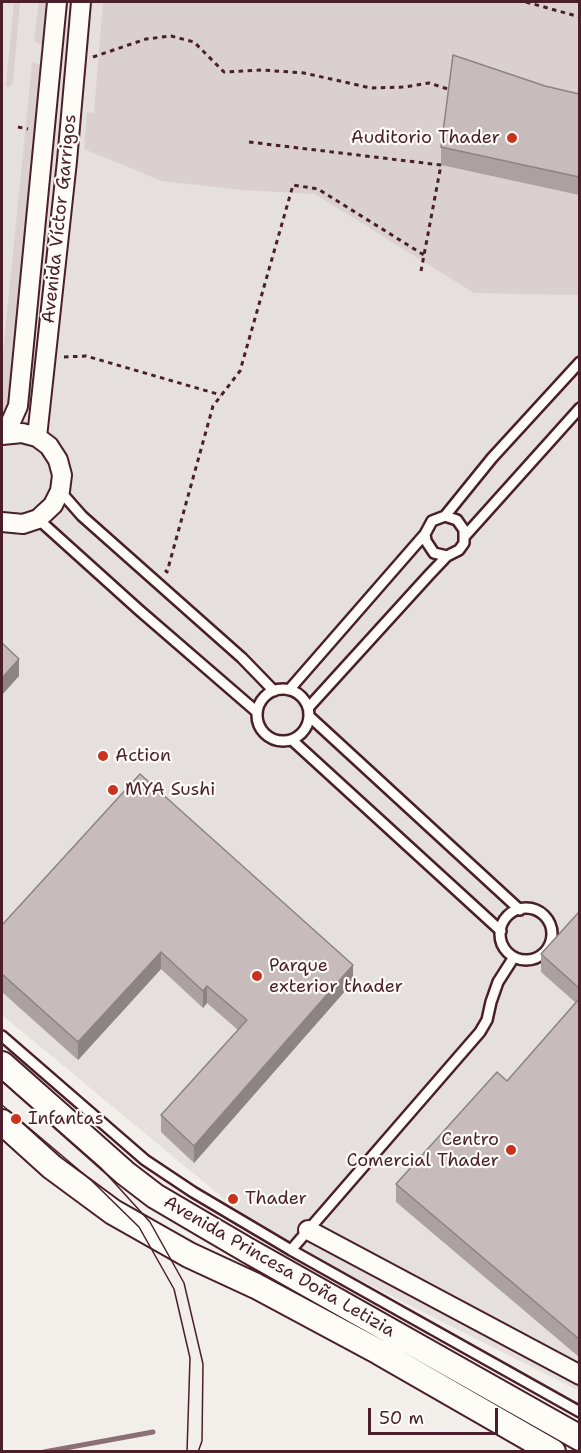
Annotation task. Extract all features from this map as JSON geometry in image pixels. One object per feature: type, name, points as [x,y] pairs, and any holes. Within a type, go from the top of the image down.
[{"type":"street","name":"Avenida Víctor Garrigos","points":[[4,434],[18,406],[57,2]]},
{"type":"street","name":"Avenida Víctor Garrigos","points":[[37,437],[67,161],[81,2]]},
{"type":"street","points":[[3,525],[23,524],[38,519],[53,506],[60,491],[62,475],[58,459],[49,446],[37,437],[22,433],[4,434]]},
{"type":"street","name":"Avenida Princesa Doña Letizia","points":[[2,1064],[125,1173],[155,1196],[579,1438]]},
{"type":"street","name":"Avenida Princesa Doña Letizia","points":[[2,1122],[52,1167],[112,1212],[189,1255],[256,1286],[379,1352],[554,1452]]},
{"type":"street","points":[[308,1230],[579,1375]]},
{"type":"lane","points":[[288,690],[425,534],[432,521],[445,516],[492,458],[579,362]]},
{"type":"lane","points":[[465,536],[579,408]]},
{"type":"lane","points":[[60,491],[82,516],[242,658],[274,691]]},
{"type":"lane","points":[[445,516],[457,520],[464,530],[464,543],[459,550],[447,556],[309,712],[307,726],[300,735],[292,740],[272,739],[264,733],[259,724],[257,712],[266,696],[274,691],[288,690],[301,696],[309,712],[520,910]]},
{"type":"lane","points":[[38,519],[257,712]]},
{"type":"lane","points":[[425,534],[426,541],[434,553],[447,556]]},
{"type":"lane","points":[[292,740],[501,931]]},
{"type":"lane","points":[[520,910],[534,910],[540,913],[550,925],[552,934],[547,950],[532,960],[514,957],[505,949],[500,937],[507,917],[520,910]]},
{"type":"lane","points":[[291,1250],[480,1032],[487,1020],[498,982],[514,957]]},
{"type":"lane","points":[[2,1036],[145,1160],[193,1192],[291,1250],[579,1412]]},
{"type":"path","points":[[526,2],[579,17]]},
{"type":"path","points":[[89,58],[146,39],[171,36],[194,42],[224,72],[262,70],[304,73],[371,88],[405,87],[429,83],[451,90]]},
{"type":"path","points":[[249,142],[441,165],[421,271]]},
{"type":"path","points":[[160,566],[166,572],[213,406],[240,371],[293,185],[318,189],[424,255]]},
{"type":"path","points":[[59,357],[86,356],[221,395]]},
{"type":"shaded area","points":[[2,2],[579,2],[579,1391],[263,1231],[2,1015]]},
{"type":"shaded area","points":[[14,2],[20,2],[13,83],[9,87],[6,86]]},
{"type":"shaded area","points":[[39,2],[50,2],[46,40],[40,45],[34,40]]},
{"type":"shaded area","points":[[103,2],[579,2],[579,112],[441,165],[579,195],[579,295],[474,293],[315,194],[242,190],[162,181],[84,149],[87,112],[94,113]]},
{"type":"shaded area","points":[[32,63],[44,65],[10,412],[2,430],[2,363]]},
{"type":"building","name":"Auditorio Thader","points":[[453,55],[545,86],[579,94],[579,177],[441,147]]},
{"type":"building","points":[[2,643],[19,659],[2,678]]},
{"type":"building","name":"Parque exterior thader","points":[[140,774],[353,965],[194,1146],[161,1115],[247,1020],[207,986],[203,991],[161,952],[78,1042],[2,974],[2,925]]},
{"type":"building","points":[[579,914],[579,988],[541,954]]},
{"type":"building","name":"Centro Comercial Thader","points":[[579,999],[579,1339],[396,1184],[497,1072],[507,1081]]},
{"type":"waterway","points":[[44,1452],[153,1432]]},
{"type":"tram line","points":[[2,1081],[101,1168],[150,1222],[184,1283],[203,1364],[202,1441],[198,1452]]},
{"type":"tram line","points":[[2,1105],[92,1181],[139,1227],[174,1289],[190,1358],[187,1452]]},
{"type":"place","name":"Auditorio Thader","points":[[512,138]]},
{"type":"place","name":"Action","points":[[103,756]]},
{"type":"place","name":"MYA Sushi","points":[[113,790]]},
{"type":"place","name":"Parque exterior thader","points":[[257,976]]},
{"type":"place","name":"Infantas","points":[[16,1119]]},
{"type":"place","name":"Centro Comercial Thader","points":[[511,1150]]},
{"type":"place","name":"Thader","points":[[233,1199]]}]
